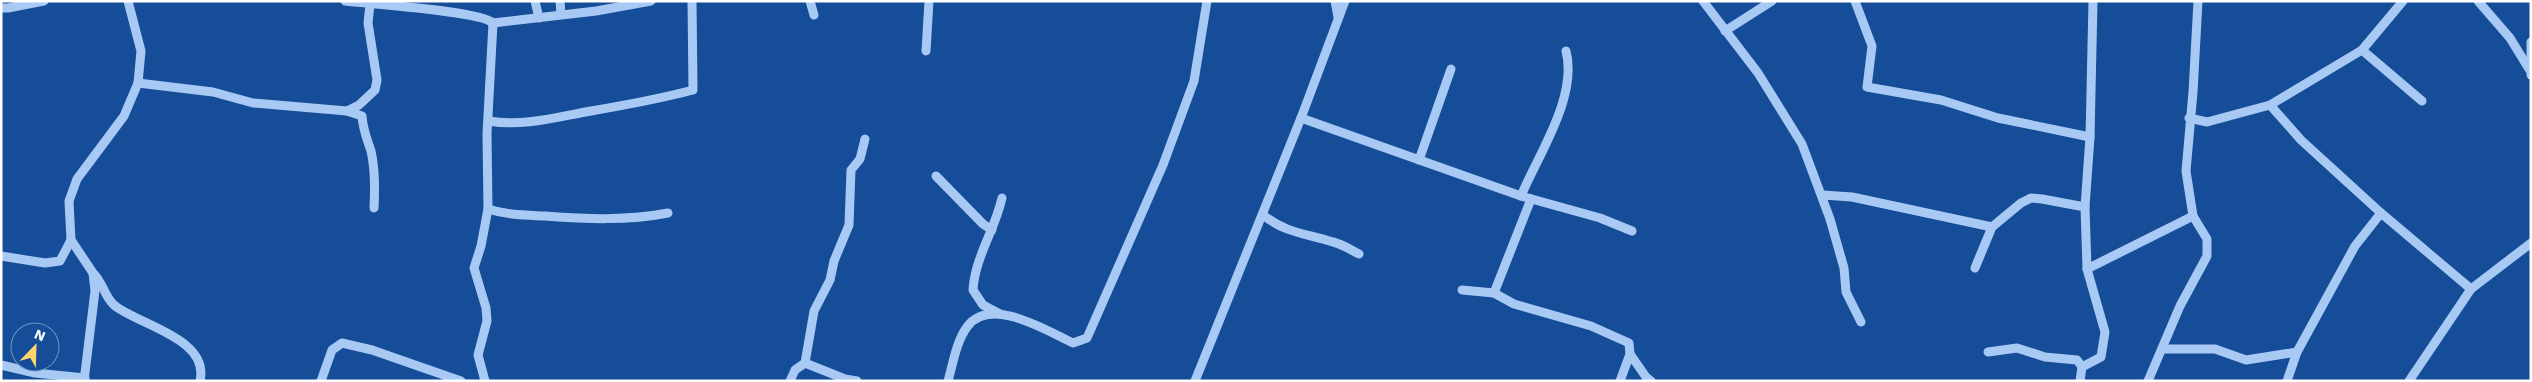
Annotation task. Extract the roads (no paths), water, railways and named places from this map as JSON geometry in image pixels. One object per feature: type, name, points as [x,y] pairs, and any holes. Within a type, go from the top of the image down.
[{"type":"street","points":[[1,8],[44,1]]},
{"type":"street","points":[[1,256],[35,262],[60,261],[71,240],[69,201],[76,179],[124,116],[138,83],[141,51],[128,1]]},
{"type":"street","points":[[345,1],[460,12],[487,18],[493,24],[488,121],[488,209],[481,246],[474,268],[486,308],[487,321],[478,355],[485,381]]},
{"type":"street","points":[[535,1],[539,18]]},
{"type":"street","points":[[560,1],[561,14]]},
{"type":"street","points":[[493,24],[596,11],[651,1]]},
{"type":"street","points":[[488,121],[503,123],[560,118],[632,105],[693,90],[692,1]]},
{"type":"street","points":[[810,1],[814,15]]},
{"type":"street","points":[[926,51],[929,1]]},
{"type":"street","points":[[1002,198],[992,230],[978,260],[973,290],[983,305],[1000,314],[1022,320],[1073,343],[1087,338],[1163,165],[1194,81],[1207,1]]},
{"type":"street","points":[[1335,1],[1338,17]]},
{"type":"street","points":[[1196,381],[1263,215],[1345,1]]},
{"type":"street","points":[[1703,1],[1758,73],[1802,144],[1822,195],[1844,268],[1846,292],[1860,322]]},
{"type":"street","points":[[1725,31],[1772,1]]},
{"type":"street","points":[[1854,1],[1872,46],[1866,79],[1867,87],[1941,100],[1990,116],[2090,137]]},
{"type":"street","points":[[2082,367],[2101,357],[2105,332],[2100,308],[2087,269],[2084,207],[2090,137],[2093,1]]},
{"type":"street","points":[[2148,381],[2180,306],[2207,256],[2207,239],[2193,216],[2186,171],[2198,1]]},
{"type":"street","points":[[2189,118],[2207,122],[2270,106],[2362,50],[2403,1]]},
{"type":"street","points":[[2478,1],[2510,38],[2530,72]]},
{"type":"street","points":[[347,110],[360,105],[375,90],[377,80],[368,22],[370,4]]},
{"type":"street","points":[[2530,72],[2531,42]]},
{"type":"street","points":[[2362,50],[2422,101]]},
{"type":"street","points":[[1521,196],[1532,169],[1548,143],[1561,105],[1569,77],[1566,51]]},
{"type":"street","points":[[1419,160],[1452,69]]},
{"type":"street","points":[[138,83],[213,92],[253,103],[347,110],[362,116],[362,128],[372,158],[375,188],[374,208]]},
{"type":"street","points":[[2270,106],[2301,140],[2381,213],[2471,289]]},
{"type":"street","points":[[1301,118],[1531,200],[1600,218],[1632,231]]},
{"type":"street","points":[[790,381],[795,370],[805,363],[814,311],[830,280],[834,261],[849,225],[851,170],[860,159],[865,139]]},
{"type":"street","points":[[936,176],[960,202],[992,230]]},
{"type":"street","points":[[1822,195],[1852,197],[1992,227]]},
{"type":"street","points":[[1975,268],[1992,227],[2005,215],[2030,198],[2084,207]]},
{"type":"street","points":[[1494,293],[1531,200]]},
{"type":"street","points":[[488,209],[515,216],[570,219],[634,219],[668,213]]},
{"type":"street","points":[[2287,381],[2297,352],[2354,246],[2381,213]]},
{"type":"street","points":[[1263,215],[1277,226],[1296,234],[1335,242],[1359,254]]},
{"type":"street","points":[[2087,269],[2193,216]]},
{"type":"street","points":[[71,240],[99,279],[105,294],[114,305],[174,337],[190,349],[197,357],[200,368],[200,381]]},
{"type":"street","points":[[2409,381],[2471,289],[2531,243]]},
{"type":"street","points":[[1,365],[35,373],[84,379],[95,291],[93,273]]},
{"type":"street","points":[[1462,290],[1494,293],[1514,304],[1590,326],[1629,343],[1630,354],[1620,381]]},
{"type":"street","points":[[948,381],[956,353],[967,326],[980,316],[1000,314]]},
{"type":"street","points":[[321,381],[332,350],[342,343],[372,350],[461,381]]},
{"type":"street","points":[[1988,352],[2017,348],[2045,357],[2076,360],[2082,367],[2080,381]]},
{"type":"street","points":[[2162,350],[2215,349],[2246,360],[2297,352]]},
{"type":"street","points":[[1630,354],[1651,381]]},
{"type":"street","points":[[805,363],[845,379],[857,381]]}]
